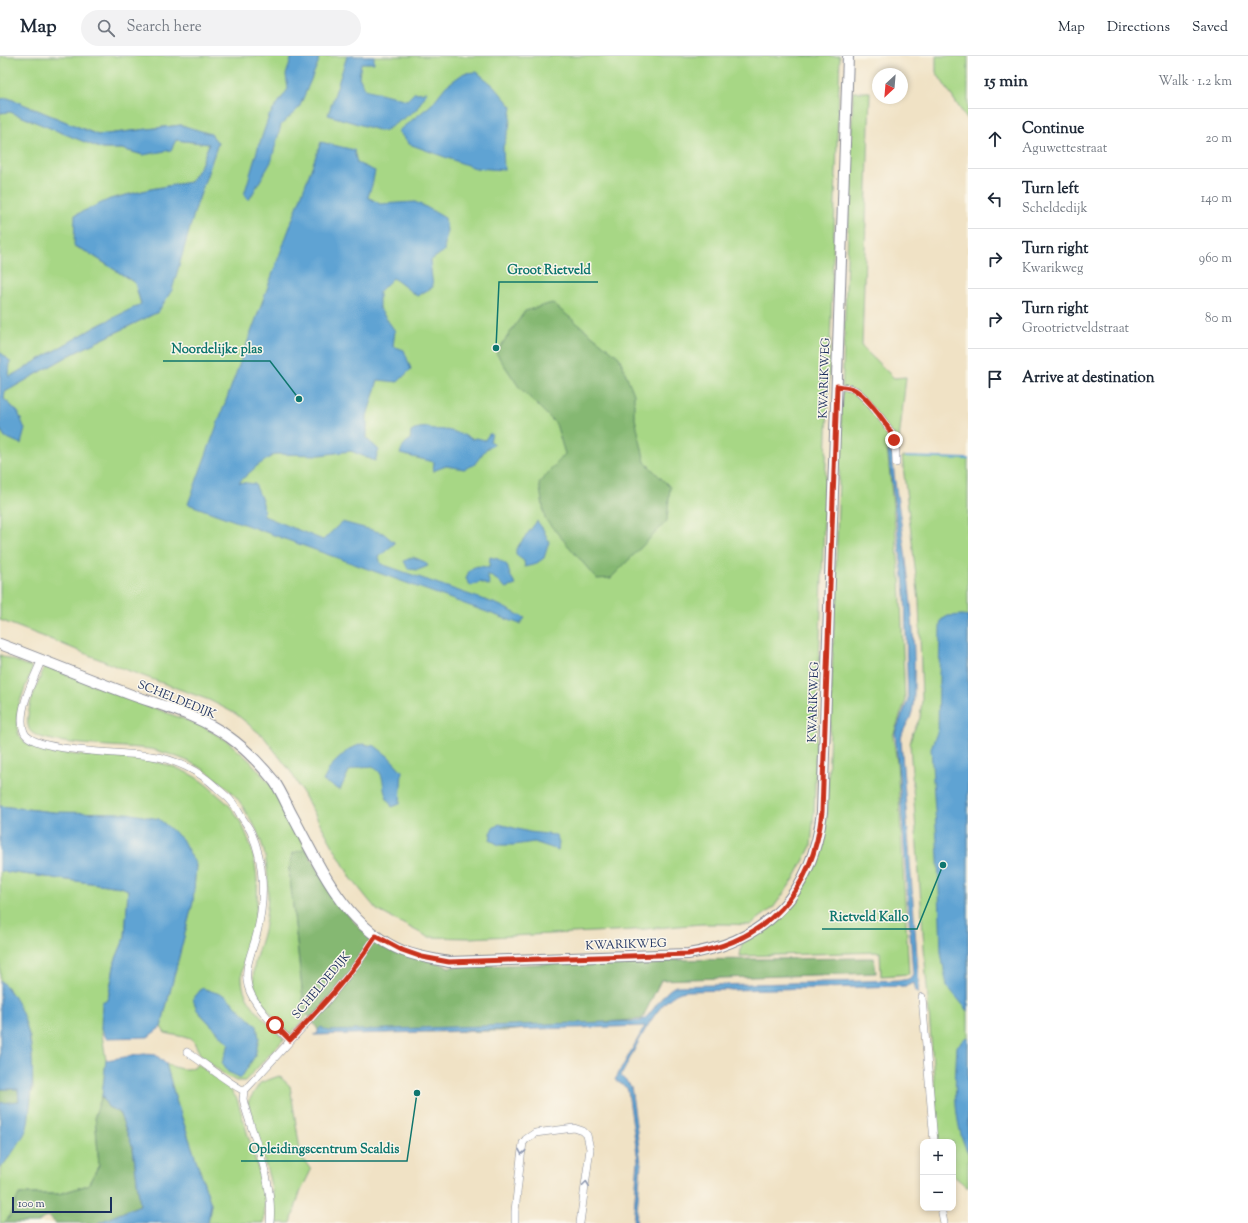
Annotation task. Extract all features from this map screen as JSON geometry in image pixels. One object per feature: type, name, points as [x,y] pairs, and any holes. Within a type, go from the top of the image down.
[{"type":"street","name":"KWARIKWEG","points":[[373,934],[402,950],[422,957],[449,962],[688,954],[708,951],[740,939],[755,931],[783,907],[801,883],[816,849],[820,833],[822,812],[848,56]]},
{"type":"street","points":[[837,386],[856,390],[876,412],[892,433],[896,449],[896,463]]},
{"type":"street","name":"SCHELDEDIJK","points":[[0,644],[204,722],[229,736],[254,758],[274,782],[333,889],[359,922],[373,934],[360,960],[326,1002],[244,1092]]},
{"type":"street","points":[[42,659],[22,712],[24,733],[30,740],[48,745],[85,751],[152,756],[183,765],[210,782],[232,802],[251,832],[260,859],[262,885],[261,913],[257,934],[247,968],[248,986],[254,1000],[290,1040]]},
{"type":"street","points":[[922,997],[934,1139]]},
{"type":"street","points":[[187,1052],[244,1092],[243,1099],[245,1107],[264,1168],[271,1197],[270,1223]]},
{"type":"street","points":[[515,1223],[514,1212],[523,1143],[530,1135],[535,1133],[574,1128],[583,1131],[587,1135],[590,1149],[580,1223]]},
{"type":"street","points":[[942,1211],[944,1223]]},
{"type":"green space","points":[[0,56],[840,56],[814,811],[811,846],[794,879],[773,908],[750,925],[701,924],[633,930],[469,938],[428,937],[377,910],[351,878],[291,772],[264,737],[236,714],[209,700],[113,665],[0,620],[0,429],[5,437],[18,412],[4,399],[5,392],[70,355],[158,312],[218,143],[181,125],[98,135],[8,98],[0,99]]},
{"type":"green space","points":[[936,56],[968,56],[968,121],[936,72]]},
{"type":"green space","points":[[853,92],[870,92],[862,347],[894,378],[906,377],[899,440],[887,446],[900,578],[905,702],[893,736],[897,763],[909,974],[881,976],[880,952],[740,956],[742,943],[761,932],[777,919],[791,905],[802,889],[818,854],[824,834],[827,812]]},
{"type":"green space","points":[[10,111],[102,149],[122,149],[143,155],[176,140],[209,144],[201,165],[190,182],[151,189],[110,199],[74,246],[89,253],[135,283],[141,305],[97,326],[9,377],[10,361],[0,352],[0,113]]},
{"type":"green space","points":[[552,303],[619,357],[634,394],[634,414],[645,462],[670,487],[667,521],[611,578],[597,579],[545,519],[539,483],[565,454],[556,424],[519,387],[496,353],[525,311]]},
{"type":"green space","points":[[902,457],[968,459],[968,1188],[956,1178],[956,1139],[939,1139],[910,744],[913,732],[920,718],[922,700],[919,601]]},
{"type":"green space","points":[[0,655],[33,668],[20,701],[17,719],[19,735],[27,743],[41,749],[59,753],[139,759],[167,765],[182,770],[203,782],[229,805],[239,819],[246,834],[256,867],[257,901],[252,934],[243,967],[243,987],[254,1008],[284,1039],[245,1081],[236,1081],[225,1075],[201,1056],[193,1040],[165,1033],[161,1027],[193,902],[196,865],[53,812],[0,806]],"holes":[[[197,1010],[255,1056],[229,1044]]]},
{"type":"green space","points":[[45,666],[202,726],[226,740],[250,761],[271,785],[306,849],[289,869],[304,1007],[309,1014],[289,1035],[263,1003],[254,983],[253,976],[255,963],[266,917],[268,892],[267,866],[261,841],[254,825],[240,802],[229,790],[201,768],[171,755],[144,748],[66,742],[36,735],[29,729],[28,715],[32,697]]},
{"type":"green space","points":[[306,849],[344,910],[363,931],[374,940],[449,967],[660,960],[874,958],[876,973],[661,980],[642,1019],[504,1031],[320,1033],[304,1008],[289,869],[293,853]]},
{"type":"green space","points":[[0,871],[121,887],[128,890],[125,937],[115,961],[101,1028],[106,1060],[102,1096],[95,1115],[99,1165],[88,1185],[59,1194],[19,1194],[10,1216],[4,1223],[0,1223],[0,1169],[9,1157],[33,1089],[30,1037],[20,1010],[10,991],[0,980]]},
{"type":"green space","points":[[166,1064],[186,1069],[194,1067],[198,1064],[229,1088],[237,1099],[265,1198],[264,1223],[208,1223],[211,1204],[176,1100]]},
{"type":"green space","points":[[279,1076],[290,1086],[301,1156],[311,1170],[299,1195],[291,1223],[272,1223],[272,1193],[248,1102],[260,1083]]},
{"type":"green space","points":[[0,1089],[18,1089],[19,1102],[0,1103]]},
{"type":"green space","points":[[102,1096],[108,1107],[119,1112],[133,1148],[140,1205],[98,1223],[56,1223],[47,1216],[37,1223],[4,1223],[10,1216],[19,1194],[59,1194],[88,1185],[99,1165],[95,1115]]},
{"type":"water","points":[[292,56],[319,56],[318,63],[299,108],[281,125],[271,162],[249,200],[244,195],[257,151],[269,116],[288,89],[286,75]]},
{"type":"water","points":[[347,56],[374,56],[374,63],[361,63],[359,77],[365,89],[407,100],[414,93],[427,92],[416,110],[386,130],[381,131],[328,115]]},
{"type":"water","points":[[477,72],[494,86],[512,107],[509,129],[503,147],[504,170],[475,168],[409,144],[398,131],[431,105],[446,86],[464,73]]},
{"type":"water","points":[[8,98],[98,135],[181,125],[211,134],[218,143],[196,207],[172,290],[158,312],[70,355],[5,392],[4,399],[18,412],[25,429],[21,444],[5,437],[0,429],[0,352],[10,361],[9,377],[97,326],[141,304],[135,283],[89,253],[74,246],[75,215],[110,199],[151,189],[190,182],[201,165],[209,144],[176,140],[171,150],[143,155],[122,149],[102,149],[10,112],[0,113],[0,99]]},
{"type":"water","points":[[321,142],[354,150],[357,163],[375,171],[368,197],[380,204],[415,202],[445,218],[447,230],[444,251],[430,261],[433,287],[417,296],[393,278],[379,292],[379,308],[395,331],[393,346],[404,350],[411,369],[398,382],[378,380],[367,416],[367,439],[379,450],[375,461],[351,451],[320,455],[275,454],[257,466],[239,482],[255,484],[263,503],[264,516],[323,540],[342,522],[383,533],[395,543],[379,557],[381,564],[499,605],[525,618],[520,624],[188,504]]},
{"type":"water","points":[[429,427],[433,430],[453,432],[472,439],[476,438],[485,440],[489,434],[492,434],[490,441],[495,444],[486,449],[474,465],[464,469],[446,466],[433,471],[434,462],[400,454],[406,442],[410,440],[411,432],[419,428]]},
{"type":"water","points":[[888,451],[891,452],[893,456],[913,634],[913,706],[911,716],[903,732],[901,740],[919,984],[918,994],[914,983],[906,986],[686,991],[676,994],[666,1002],[656,1013],[639,1040],[621,1076],[631,1086],[641,1163],[636,1223],[633,1223],[638,1160],[627,1088],[615,1080],[645,1026],[314,1035],[318,1033],[318,1030],[321,1027],[328,1031],[640,1021],[644,1019],[666,994],[676,986],[904,980],[910,978],[913,974],[895,733],[908,700],[905,593]]},
{"type":"water","points":[[537,521],[543,529],[549,542],[544,558],[534,565],[525,567],[524,561],[516,555],[516,549]]},
{"type":"water","points":[[413,557],[425,562],[428,566],[418,570],[408,569],[404,561]]},
{"type":"water","points":[[490,557],[498,559],[507,565],[510,575],[516,585],[506,588],[487,574],[490,586],[480,582],[471,586],[466,579],[469,571],[477,566],[489,568]]},
{"type":"water","points":[[948,616],[968,616],[968,1011],[947,986],[941,953],[938,858],[931,748],[938,730],[941,620]]},
{"type":"water","points":[[362,744],[375,746],[388,756],[402,771],[400,804],[392,807],[385,794],[380,772],[372,767],[368,766],[349,771],[340,790],[323,781],[331,766],[349,749]]},
{"type":"water","points":[[0,806],[53,812],[127,813],[159,819],[182,839],[196,865],[193,902],[161,1027],[148,1037],[106,1038],[101,1028],[102,1002],[108,999],[115,961],[125,937],[128,890],[121,887],[0,871]]},
{"type":"water","points":[[499,824],[529,832],[556,835],[559,843],[558,850],[534,842],[514,845],[499,845],[490,840],[492,829]]},
{"type":"water","points":[[0,980],[11,993],[26,1023],[32,1056],[32,1090],[27,1128],[19,1143],[0,1169],[0,1103],[19,1101],[18,1089],[0,1089]]},
{"type":"water","points":[[202,988],[226,996],[257,1026],[259,1038],[255,1056],[241,1078],[228,1072],[222,1063],[229,1044],[197,1010],[193,999]]},
{"type":"water","points":[[966,1037],[968,1038],[968,1153],[959,1127],[955,1087],[957,1046]]},
{"type":"water","points":[[144,1054],[156,1055],[166,1064],[176,1100],[211,1204],[208,1223],[98,1223],[140,1205],[133,1148],[119,1112],[108,1107],[102,1096],[106,1060]]},
{"type":"waterway","points":[[906,457],[968,459]]},
{"type":"place","name":"Groot Rietveld","points":[[496,348]]},
{"type":"place","name":"Noordelijke plas","points":[[299,399]]},
{"type":"place","name":"Rietveld Kallo","points":[[943,865]]},
{"type":"place","name":"Opleidingscentrum Scaldis","points":[[417,1093]]},
{"type":"route","points":[[275,1025],[290,1040],[326,1002],[360,960],[376,936],[402,950],[422,957],[449,962],[485,962],[688,954],[708,951],[740,939],[755,931],[783,907],[801,883],[816,849],[820,833],[822,812],[837,386],[856,390],[876,412],[892,433],[894,440]]}]
